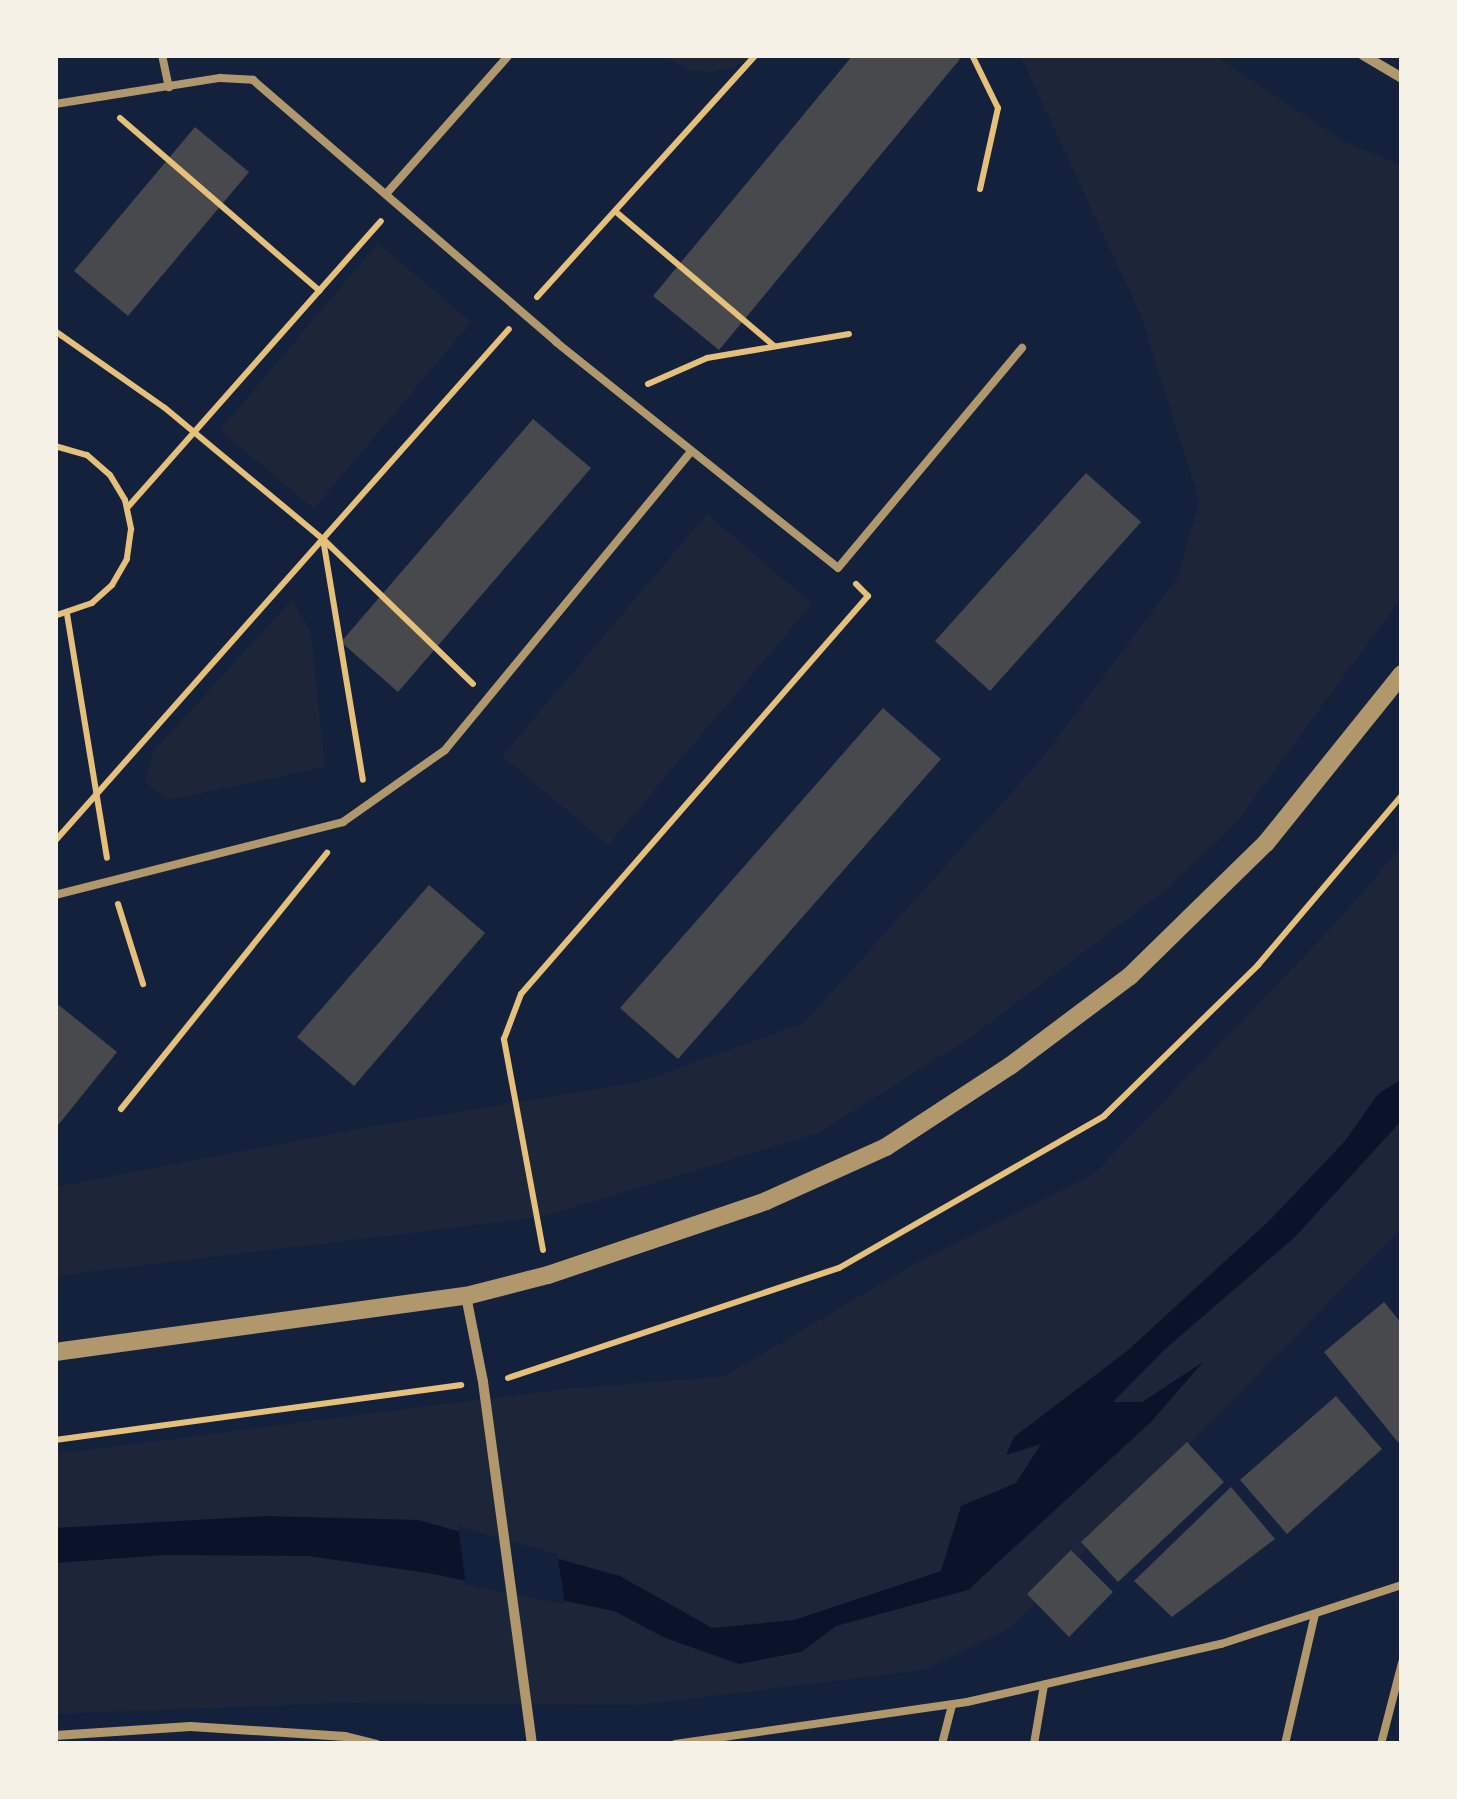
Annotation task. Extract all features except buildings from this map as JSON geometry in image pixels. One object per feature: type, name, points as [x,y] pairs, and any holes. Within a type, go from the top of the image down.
[{"type":"street","points":[[1363,55],[1402,78]]},
{"type":"street","points":[[55,1352],[466,1296],[548,1276],[766,1201],[886,1147],[1010,1066],[1130,976],[1266,843],[1402,674]]},
{"type":"street","points":[[466,1296],[532,1744]]},
{"type":"street","points":[[55,1735],[190,1726],[345,1736],[376,1744]]},
{"type":"lane","points":[[162,55],[169,87]]},
{"type":"lane","points":[[386,194],[509,55]]},
{"type":"lane","points":[[55,104],[220,78],[253,80],[622,396],[838,568],[1022,348]]},
{"type":"lane","points":[[55,895],[343,822],[444,750],[691,452]]},
{"type":"lane","points":[[674,1744],[952,1705],[1044,1685],[1221,1644],[1402,1585]]},
{"type":"lane","points":[[1285,1744],[1315,1614]]},
{"type":"lane","points":[[1381,1744],[1402,1663]]},
{"type":"lane","points":[[1034,1744],[1044,1685]]},
{"type":"lane","points":[[942,1744],[952,1705]]},
{"type":"path","points":[[55,841],[756,55]]},
{"type":"path","points":[[972,55],[998,108],[980,189]]},
{"type":"path","points":[[98,98],[320,291]]},
{"type":"path","points":[[127,508],[397,203]]},
{"type":"path","points":[[615,211],[775,346]]},
{"type":"path","points":[[55,331],[194,432],[323,539],[488,698]]},
{"type":"path","points":[[622,396],[707,358],[849,334]]},
{"type":"path","points":[[55,446],[87,456],[110,475],[127,508],[131,530],[127,559],[112,585],[92,603],[55,616]]},
{"type":"path","points":[[323,539],[367,805]]},
{"type":"path","points":[[548,1276],[504,1039],[521,994],[868,596],[838,568]]},
{"type":"path","points":[[67,614],[111,880],[143,984]]},
{"type":"path","points":[[525,1376],[543,1364],[839,1268],[1104,1116],[1258,965],[1402,795]]},
{"type":"path","points":[[120,1110],[330,850]]},
{"type":"path","points":[[55,1440],[416,1391]]},
{"type":"shaded area","points":[[664,55],[754,55],[734,67],[712,72],[689,70]]},
{"type":"shaded area","points":[[1020,55],[1214,55],[1345,142],[1402,166],[1402,597],[1235,824],[1162,893],[971,1037],[818,1133],[541,1217],[55,1276],[55,1187],[386,1124],[640,1082],[804,1023],[1040,761],[1178,577],[1199,500],[1141,316]]},
{"type":"shaded area","points":[[378,243],[471,322],[314,509],[220,430]]},
{"type":"shaded area","points":[[707,514],[812,604],[608,845],[502,756]]},
{"type":"shaded area","points":[[292,599],[311,634],[325,767],[167,800],[145,782],[153,752]]},
{"type":"shaded area","points":[[1402,846],[1402,1227],[1010,1628],[924,1670],[638,1705],[335,1703],[55,1714],[55,1454],[564,1389],[723,1377],[918,1262],[1094,1174],[1339,920]]},
{"type":"shaded area","points":[[1402,1079],[1402,1120],[1295,1237],[1164,1350],[1113,1402],[1142,1402],[1203,1362],[1152,1421],[968,1590],[836,1626],[801,1652],[739,1664],[665,1638],[614,1611],[428,1573],[308,1556],[165,1555],[55,1563],[55,1528],[266,1516],[418,1520],[620,1576],[712,1628],[794,1620],[941,1571],[961,1506],[1016,1483],[1041,1444],[1006,1455],[1014,1437],[1127,1351],[1271,1219],[1345,1141],[1378,1094]]},
{"type":"pier","points":[[458,1526],[557,1554],[565,1604],[466,1585]]}]
